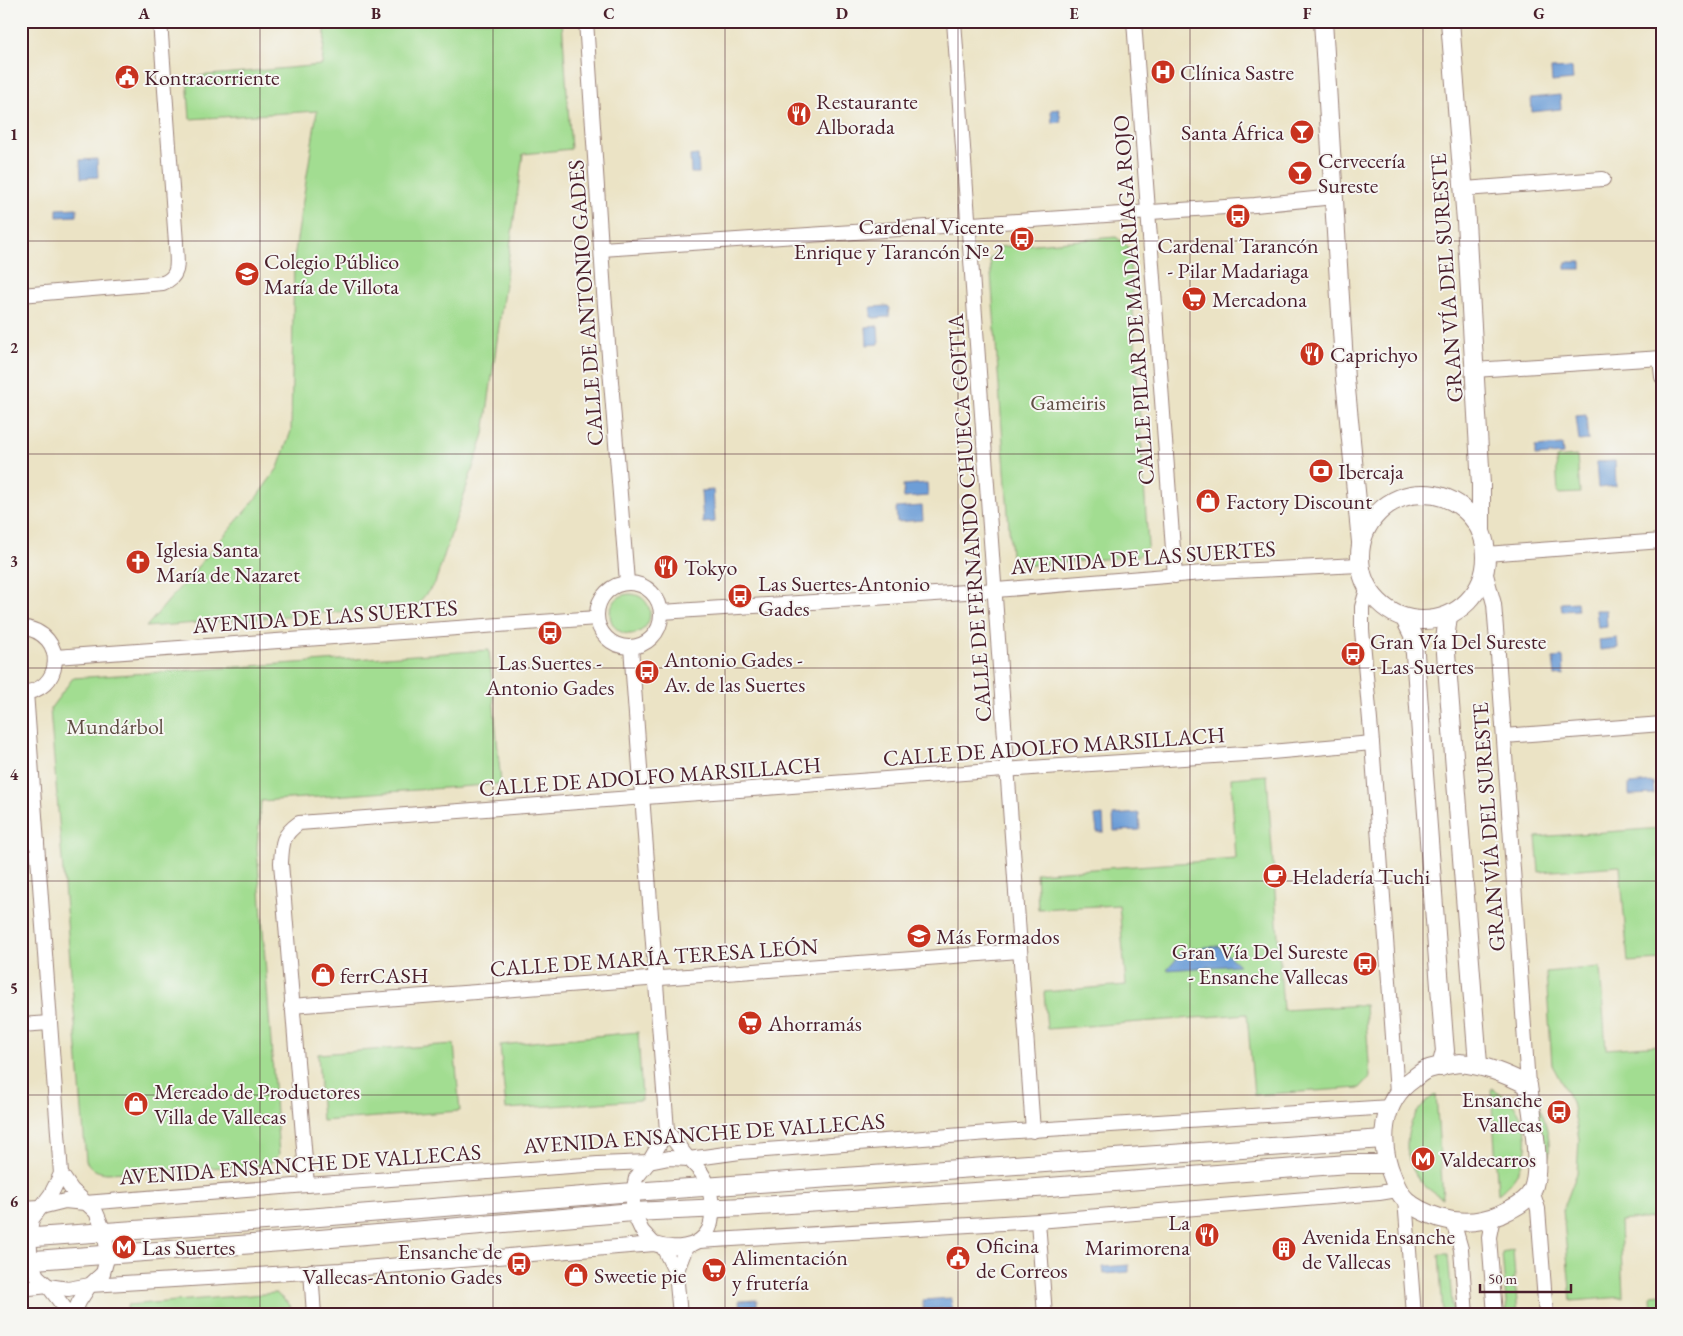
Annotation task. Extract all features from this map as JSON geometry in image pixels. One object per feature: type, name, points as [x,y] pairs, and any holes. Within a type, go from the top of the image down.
[{"type":"main road","points":[[1323,21],[1344,379],[1361,542],[1359,565],[1366,588],[1383,608],[1405,619],[1427,621],[1448,616],[1469,601],[1483,579],[1485,561],[1481,532],[1469,513],[1450,500],[1429,494],[1408,496],[1386,506],[1370,522],[1361,542]]},
{"type":"main road","name":"GRAN VÍA DEL SURESTE","points":[[1450,21],[1464,189],[1481,485],[1481,532]]},
{"type":"main road","name":"GRAN VÍA DEL SURESTE","points":[[1448,616],[1445,640],[1478,1064]]},
{"type":"main road","points":[[1405,619],[1413,635],[1415,654],[1445,1051],[1441,1067]]},
{"type":"main road","points":[[1459,1063],[1478,1064],[1501,1072],[1528,1085],[1536,1150],[1536,1171],[1532,1191],[1526,1199],[1512,1209],[1493,1217],[1473,1222],[1453,1221],[1431,1215],[1416,1208],[1401,1194],[1387,1164],[1383,1139],[1394,1100],[1425,1071],[1459,1063]]},
{"type":"main road","points":[[25,1237],[307,1218],[708,1186],[1383,1139]]},
{"type":"main road","points":[[26,1261],[308,1240],[633,1212],[1036,1188],[1348,1164],[1387,1164]]},
{"type":"street","points":[[21,295],[163,283],[171,280],[175,274],[177,267],[176,243],[160,21]]},
{"type":"street","name":"CALLE DE ANTONIO GADES","points":[[586,21],[604,293],[627,582]]},
{"type":"street","name":"CALLE DE FERNANDO CHUECA GOITIA","points":[[954,21],[1033,1131]]},
{"type":"street","name":"CALLE PILAR DE MADARIAGA ROJO","points":[[1134,21],[1175,576]]},
{"type":"street","points":[[1464,189],[1603,179]]},
{"type":"street","points":[[602,249],[1304,201],[1334,197]]},
{"type":"street","points":[[1474,370],[1661,358],[1662,377]]},
{"type":"street","points":[[1485,561],[1662,541]]},
{"type":"street","name":"GRAN VÍA DEL SURESTE","points":[[1485,561],[1494,604],[1528,1085]]},
{"type":"street","name":"AVENIDA DE LAS SUERTES","points":[[662,612],[996,590],[1215,572],[1359,565]]},
{"type":"street","points":[[627,582],[640,584],[648,588],[660,603],[662,612],[660,624],[654,635],[643,644],[630,647],[618,645],[606,638],[600,629],[597,618],[598,605],[604,594],[613,587],[627,582]]},
{"type":"street","points":[[1366,588],[1362,607],[1362,630],[1372,743],[1394,1100]]},
{"type":"street","name":"AVENIDA DE LAS SUERTES","points":[[55,657],[597,618]]},
{"type":"street","points":[[21,627],[33,629],[44,635],[52,646],[55,657],[54,669],[48,680],[38,689],[23,692],[37,841],[61,1174],[72,1190],[96,1212],[104,1231],[108,1255],[103,1274],[90,1285],[72,1315],[26,1261],[25,1237],[32,1219],[51,1194],[61,1174]]},
{"type":"street","points":[[630,647],[667,1130],[689,1159],[699,1168],[708,1186],[712,1208],[710,1228],[692,1244],[676,1272]]},
{"type":"street","points":[[1504,736],[1662,724]]},
{"type":"street","name":"CALLE DE ADOLFO MARSILLACH","points":[[307,1184],[291,1006],[281,854],[282,844],[288,831],[299,823],[1260,753],[1372,743]]},
{"type":"street","points":[[21,842],[37,841]]},
{"type":"street","name":"CALLE DE MARÍA TERESA LEÓN","points":[[291,1006],[1019,951]]},
{"type":"street","points":[[21,1025],[49,1023]]},
{"type":"street","name":"AVENIDA ENSANCHE DE VALLECAS","points":[[21,1208],[41,1207],[65,1201],[85,1203],[307,1184],[588,1164],[649,1162],[669,1158],[689,1159],[740,1152],[1033,1131],[1394,1100]]},
{"type":"street","points":[[667,1130],[649,1162],[636,1178],[633,1192],[633,1212],[642,1231],[659,1246],[676,1272],[680,1315]]},
{"type":"street","points":[[1532,1191],[1538,1209],[1546,1315]]},
{"type":"street","points":[[21,1289],[48,1286],[68,1289],[90,1285],[1038,1221],[1370,1194],[1401,1194],[1414,1315]]},
{"type":"street","points":[[1493,1217],[1489,1237],[1495,1315]]},
{"type":"street","points":[[1038,1221],[1045,1315]]},
{"type":"street","points":[[1453,1221],[1461,1249],[1466,1315]]},
{"type":"street","points":[[311,1271],[314,1315]]},
{"type":"green space","points":[[326,21],[562,21],[571,149],[523,154],[484,434],[435,583],[416,606],[146,627],[253,502],[278,468],[291,431],[294,258],[317,111],[190,119],[187,77],[322,65]]},
{"type":"green space","name":"Gameiris","points":[[1116,237],[1129,247],[1148,546],[1139,556],[1023,566],[1011,556],[990,259],[1000,247]]},
{"type":"green space","points":[[1577,456],[1580,493],[1558,494],[1556,458]]},
{"type":"green space","points":[[630,594],[644,600],[650,614],[644,628],[630,634],[616,628],[610,614],[616,600]]},
{"type":"green space","name":"Mundárbol","points":[[489,650],[501,784],[261,801],[257,847],[279,1155],[268,1165],[107,1173],[90,1167],[86,1161],[50,709],[73,678]]},
{"type":"green space","points":[[1267,775],[1283,1010],[1365,1005],[1370,1077],[1360,1088],[1254,1095],[1247,1014],[1047,1029],[1044,992],[1126,985],[1119,905],[1038,909],[1036,873],[1236,859],[1231,778]]},
{"type":"green space","points":[[1662,828],[1662,960],[1628,962],[1620,866],[1539,872],[1536,837]]},
{"type":"green space","points":[[1600,967],[1606,1049],[1662,1045],[1662,1217],[1620,1221],[1623,1297],[1571,1301],[1563,1210],[1577,1173],[1579,1139],[1572,1102],[1552,1065],[1546,972]]},
{"type":"green space","points":[[638,1032],[642,1100],[506,1109],[500,1045]]},
{"type":"green space","points":[[454,1044],[460,1111],[322,1121],[318,1054]]},
{"type":"green space","points":[[1491,1088],[1506,1098],[1517,1110],[1524,1124],[1526,1138],[1525,1154],[1520,1168],[1511,1182],[1498,1194]]},
{"type":"green space","points":[[1436,1094],[1443,1198],[1421,1182],[1413,1171],[1407,1147],[1411,1123],[1417,1112],[1425,1102]]},
{"type":"green space","points":[[1536,1100],[1546,1126],[1549,1147],[1549,1157],[1542,1174]]},
{"type":"green space","points":[[1513,1249],[1515,1279],[1513,1279],[1518,1315],[1507,1315],[1502,1253]]},
{"type":"green space","points":[[1439,1254],[1448,1254],[1453,1315],[1443,1315]]},
{"type":"green space","points":[[276,1293],[290,1305],[291,1315],[128,1315],[127,1305]]},
{"type":"green space","points":[[1662,1294],[1662,1315],[1652,1315],[1651,1295]]},
{"type":"water","points":[[1572,68],[1573,80],[1552,82],[1551,69]]},
{"type":"water","points":[[1560,95],[1561,109],[1532,112],[1531,98]]},
{"type":"water","points":[[1059,109],[1061,122],[1052,123],[1051,110]]},
{"type":"water","points":[[698,155],[699,173],[691,173],[690,156]]},
{"type":"water","points":[[97,159],[98,177],[81,178],[80,160]]},
{"type":"water","points":[[77,208],[77,216],[57,217],[57,209]]},
{"type":"water","points":[[1566,262],[1581,262],[1581,269],[1566,269]]},
{"type":"water","points":[[888,306],[890,308],[889,317],[871,317],[871,307]]},
{"type":"water","points":[[878,326],[879,344],[867,345],[866,327]]},
{"type":"water","points":[[1586,415],[1588,440],[1579,441],[1576,416]]},
{"type":"water","points":[[1562,445],[1563,454],[1535,456],[1535,447]]},
{"type":"water","points":[[1615,461],[1616,486],[1598,488],[1596,462]]},
{"type":"water","points":[[927,483],[928,496],[904,498],[903,485]]},
{"type":"water","points":[[713,490],[715,522],[703,523],[701,491]]},
{"type":"water","points":[[922,506],[923,520],[897,522],[896,508]]},
{"type":"water","points":[[1577,602],[1578,610],[1562,611],[1561,603]]},
{"type":"water","points":[[1596,610],[1606,610],[1607,627],[1598,628]]},
{"type":"water","points":[[1617,638],[1618,648],[1600,650],[1599,640]]},
{"type":"water","points":[[1563,657],[1564,675],[1555,676],[1553,658]]},
{"type":"water","points":[[1653,782],[1654,794],[1629,795],[1629,784]]},
{"type":"water","points":[[1139,813],[1140,830],[1114,831],[1113,815]]},
{"type":"water","points":[[1103,815],[1104,832],[1097,832],[1095,816]]},
{"type":"water","points":[[1218,946],[1239,965],[1167,970],[1185,949]]},
{"type":"water","points":[[1129,1265],[1129,1272],[1104,1274],[1103,1267]]},
{"type":"water","points":[[951,1298],[952,1308],[923,1310],[923,1300]]},
{"type":"water","points":[[757,1300],[757,1310],[740,1311],[739,1301]]},
{"type":"place","name":"Clínica Sastre","points":[[1163,72]]},
{"type":"place","name":"Kontracorriente","points":[[127,77]]},
{"type":"place","name":"Restaurante Alborada","points":[[799,114]]},
{"type":"place","name":"Santa África","points":[[1302,132]]},
{"type":"place","name":"Cervecería Sureste","points":[[1300,173]]},
{"type":"place","name":"Cardenal Tarancón - Pilar Madariaga","points":[[1238,216]]},
{"type":"place","name":"Cardenal Vicente Enrique y Tarancón Nº 2","points":[[1022,239]]},
{"type":"place","name":"Colegio Público María de Villota","points":[[247,274]]},
{"type":"place","name":"Mercadona","points":[[1194,299]]},
{"type":"place","name":"Caprichyo","points":[[1312,354]]},
{"type":"place","name":"Ibercaja","points":[[1321,471]]},
{"type":"place","name":"Factory Discount","points":[[1208,501]]},
{"type":"place","name":"Iglesia Santa María de Nazaret","points":[[138,562]]},
{"type":"place","name":"Tokyo","points":[[666,567]]},
{"type":"place","name":"Las Suertes-Antonio Gades","points":[[740,596]]},
{"type":"place","name":"Las Suertes - Antonio Gades","points":[[550,633]]},
{"type":"place","name":"Gran Vía Del Sureste - Las Suertes","points":[[1353,654]]},
{"type":"place","name":"Antonio Gades - Av. de las Suertes","points":[[647,672]]},
{"type":"place","name":"Heladería Tuchi","points":[[1275,876]]},
{"type":"place","name":"Más Formados","points":[[919,936]]},
{"type":"place","name":"Gran Vía Del Sureste - Ensanche Vallecas","points":[[1365,964]]},
{"type":"place","name":"ferrCASH","points":[[323,975]]},
{"type":"place","name":"Ahorramás","points":[[750,1023]]},
{"type":"place","name":"Mercado de Productores Villa de Vallecas","points":[[136,1104]]},
{"type":"place","name":"Ensanche Vallecas","points":[[1559,1112]]},
{"type":"place","name":"Valdecarros","points":[[1423,1159]]},
{"type":"place","name":"La Marimorena","points":[[1207,1235]]},
{"type":"place","name":"Las Suertes","points":[[124,1247]]},
{"type":"place","name":"Avenida Ensanche de Vallecas","points":[[1284,1249]]},
{"type":"place","name":"Oficina de Correos","points":[[958,1258]]},
{"type":"place","name":"Ensanche de Vallecas-Antonio Gades","points":[[519,1264]]},
{"type":"place","name":"Alimentación y frutería","points":[[714,1270]]},
{"type":"place","name":"Sweetie pie","points":[[576,1275]]}]
